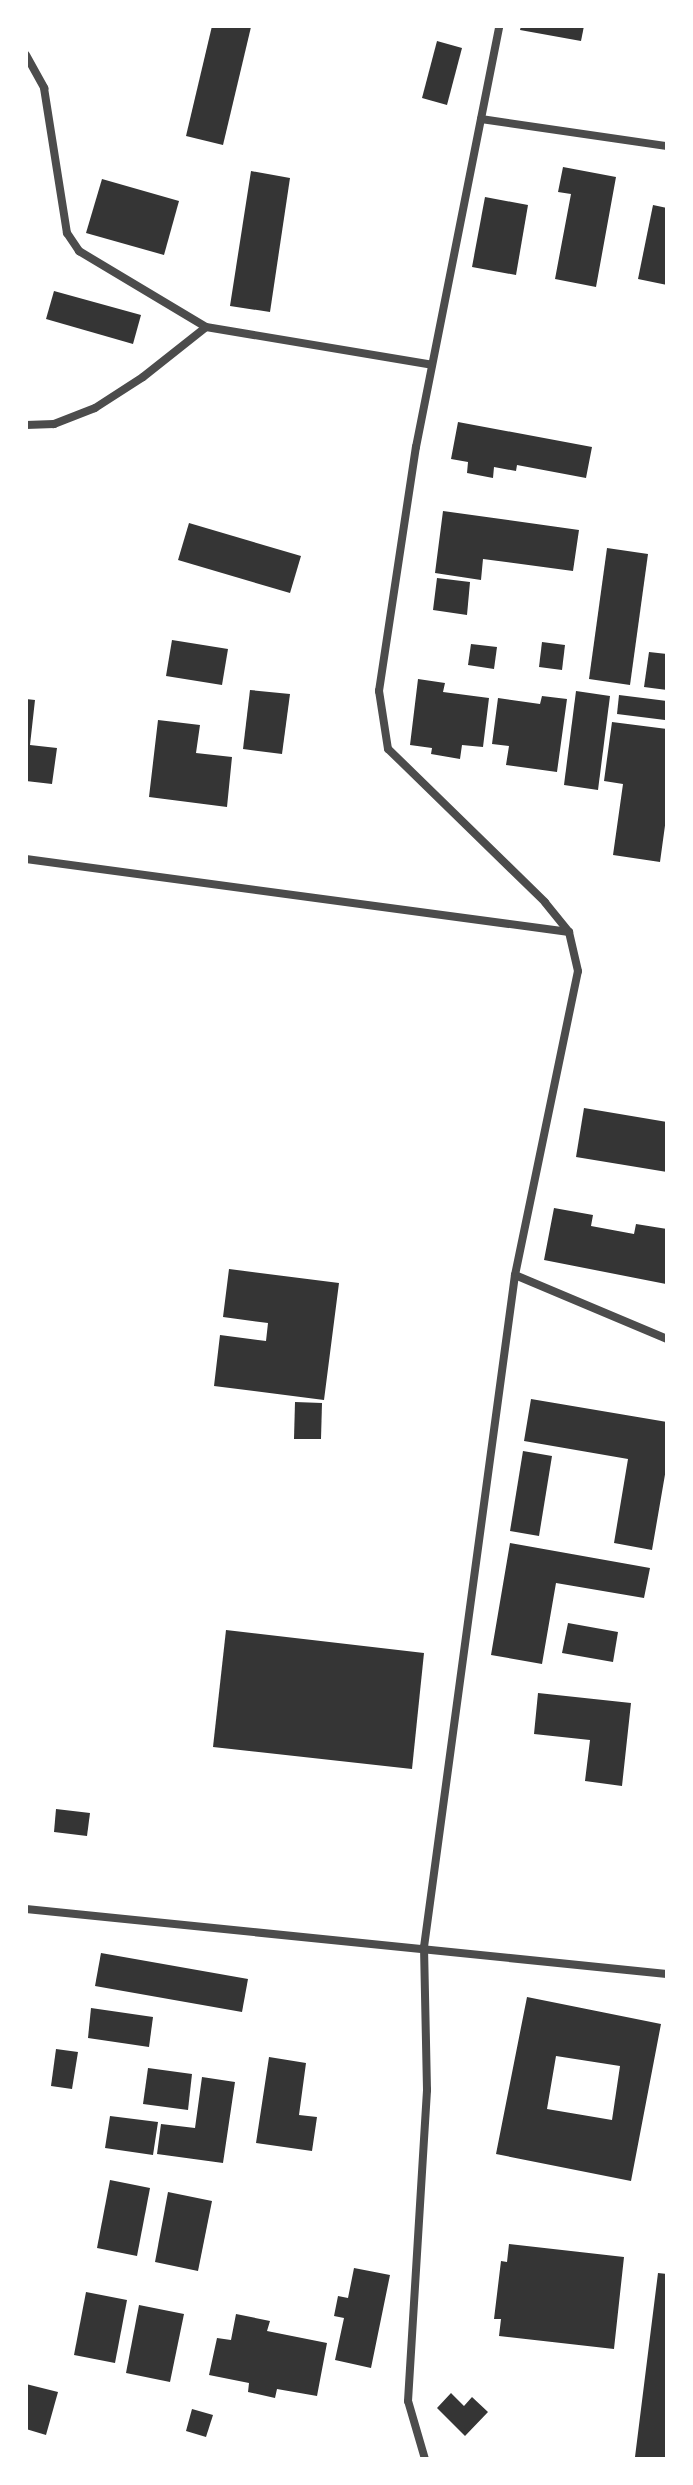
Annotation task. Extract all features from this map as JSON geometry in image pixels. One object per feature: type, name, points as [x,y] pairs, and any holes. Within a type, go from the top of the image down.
[{"type":"street","points":[[425,2459],[408,2401],[427,2090],[424,1947],[515,1275],[578,971],[569,932],[545,902],[388,749],[379,691],[432,365],[499,26]]},
{"type":"street","points":[[26,55],[44,88],[67,233],[79,251],[206,327],[432,365]]},
{"type":"street","points":[[481,119],[667,146]]},
{"type":"street","points":[[26,425],[54,424],[95,408],[143,377],[206,327]]},
{"type":"street","points":[[26,859],[569,932]]},
{"type":"street","points":[[515,1275],[667,1339]]},
{"type":"street","points":[[26,1909],[667,1974]]},
{"type":"building","points":[[212,26],[251,27],[223,145],[186,136]]},
{"type":"building","points":[[521,26],[584,26],[581,41],[520,30]]},
{"type":"building","points":[[437,41],[462,48],[447,105],[422,98]]},
{"type":"building","points":[[563,167],[616,177],[596,287],[555,279],[571,194],[558,192]]},
{"type":"building","points":[[251,171],[290,178],[270,312],[230,306]]},
{"type":"building","points":[[102,179],[179,201],[164,255],[86,233]]},
{"type":"building","points":[[485,197],[528,205],[516,275],[472,267]]},
{"type":"building","points":[[653,205],[667,208],[667,285],[638,279]]},
{"type":"building","points":[[54,291],[141,315],[133,344],[46,319]]},
{"type":"building","points":[[458,422],[592,447],[586,478],[517,465],[516,471],[494,467],[493,478],[467,473],[468,462],[451,459]]},
{"type":"building","points":[[443,511],[579,530],[573,571],[483,559],[481,580],[435,573]]},
{"type":"building","points":[[189,523],[301,556],[290,593],[178,560]]},
{"type":"building","points":[[607,548],[648,554],[630,685],[589,679]]},
{"type":"building","points":[[437,578],[470,582],[467,615],[433,610]]},
{"type":"building","points":[[172,640],[228,649],[222,685],[166,676]]},
{"type":"building","points":[[542,642],[565,645],[562,670],[539,667]]},
{"type":"building","points":[[471,644],[497,647],[494,669],[468,665]]},
{"type":"building","points":[[649,652],[667,654],[667,690],[644,687]]},
{"type":"building","points":[[418,679],[445,683],[443,692],[489,698],[483,747],[462,745],[460,759],[431,754],[432,748],[410,745]]},
{"type":"building","points":[[250,690],[290,694],[282,754],[243,749]]},
{"type":"building","points":[[576,691],[610,696],[598,790],[564,785]]},
{"type":"building","points":[[619,695],[667,701],[665,720],[617,714]]},
{"type":"building","points":[[542,696],[567,699],[557,772],[506,765],[509,746],[492,744],[498,698],[540,704]]},
{"type":"building","points":[[26,699],[35,700],[30,745],[57,748],[52,784],[26,781]]},
{"type":"building","points":[[158,720],[200,725],[196,753],[232,757],[227,807],[149,797]]},
{"type":"building","points":[[612,722],[667,729],[667,811],[660,862],[613,855],[623,784],[604,781]]},
{"type":"building","points":[[584,1108],[667,1122],[667,1172],[576,1157]]},
{"type":"building","points":[[554,1208],[593,1215],[591,1226],[634,1234],[636,1224],[667,1229],[666,1284],[544,1260]]},
{"type":"building","points":[[229,1269],[339,1283],[324,1400],[214,1386],[220,1335],[266,1341],[268,1323],[223,1317]]},
{"type":"building","points":[[531,1399],[667,1422],[667,1463],[652,1550],[614,1543],[628,1459],[524,1441]]},
{"type":"building","points":[[295,1402],[322,1403],[321,1439],[294,1439]]},
{"type":"building","points":[[523,1451],[552,1456],[539,1536],[510,1531]]},
{"type":"building","points":[[510,1543],[650,1568],[644,1598],[556,1583],[542,1664],[491,1655]]},
{"type":"building","points":[[568,1623],[618,1632],[613,1662],[562,1653]]},
{"type":"building","points":[[226,1630],[424,1653],[412,1769],[213,1747]]},
{"type":"building","points":[[538,1693],[631,1703],[622,1786],[585,1781],[590,1740],[534,1734]]},
{"type":"building","points":[[56,1809],[90,1813],[87,1836],[54,1832]]},
{"type":"building","points":[[101,1953],[248,1979],[242,2012],[95,1986]]},
{"type":"building","points":[[527,1997],[661,2024],[631,2181],[496,2154]],"holes":[[[556,2056],[620,2066],[612,2120],[547,2109]]]},
{"type":"building","points":[[91,2008],[153,2017],[149,2047],[88,2038]]},
{"type":"building","points":[[56,2049],[78,2052],[72,2089],[51,2086]]},
{"type":"building","points":[[269,2057],[306,2063],[299,2115],[317,2117],[312,2151],[256,2143]]},
{"type":"building","points":[[148,2068],[192,2074],[188,2110],[143,2104]]},
{"type":"building","points":[[202,2077],[235,2082],[223,2163],[157,2154],[161,2124],[195,2128]]},
{"type":"building","points":[[110,2116],[158,2122],[153,2155],[105,2148]]},
{"type":"building","points":[[110,2180],[150,2188],[137,2256],[97,2248]]},
{"type":"building","points":[[168,2192],[212,2201],[198,2271],[155,2262]]},
{"type":"building","points":[[509,2244],[624,2257],[614,2349],[499,2336],[501,2319],[494,2319],[501,2261],[507,2262]]},
{"type":"building","points":[[354,2268],[390,2275],[371,2368],[335,2360],[344,2318],[334,2316],[338,2296],[348,2298]]},
{"type":"building","points":[[658,2273],[667,2274],[667,2459],[635,2457]]},
{"type":"building","points":[[86,2292],[127,2300],[115,2363],[74,2355]]},
{"type":"building","points":[[139,2305],[184,2314],[170,2382],[126,2373]]},
{"type":"building","points":[[236,2314],[270,2321],[267,2331],[327,2343],[317,2396],[277,2389],[275,2398],[248,2392],[249,2383],[209,2375],[217,2338],[231,2340]]},
{"type":"building","points":[[26,2384],[58,2392],[46,2435],[26,2429]]},
{"type":"building","points":[[451,2393],[464,2406],[472,2397],[488,2412],[465,2436],[437,2408]]},
{"type":"building","points":[[192,2409],[213,2415],[206,2437],[186,2431]]}]
